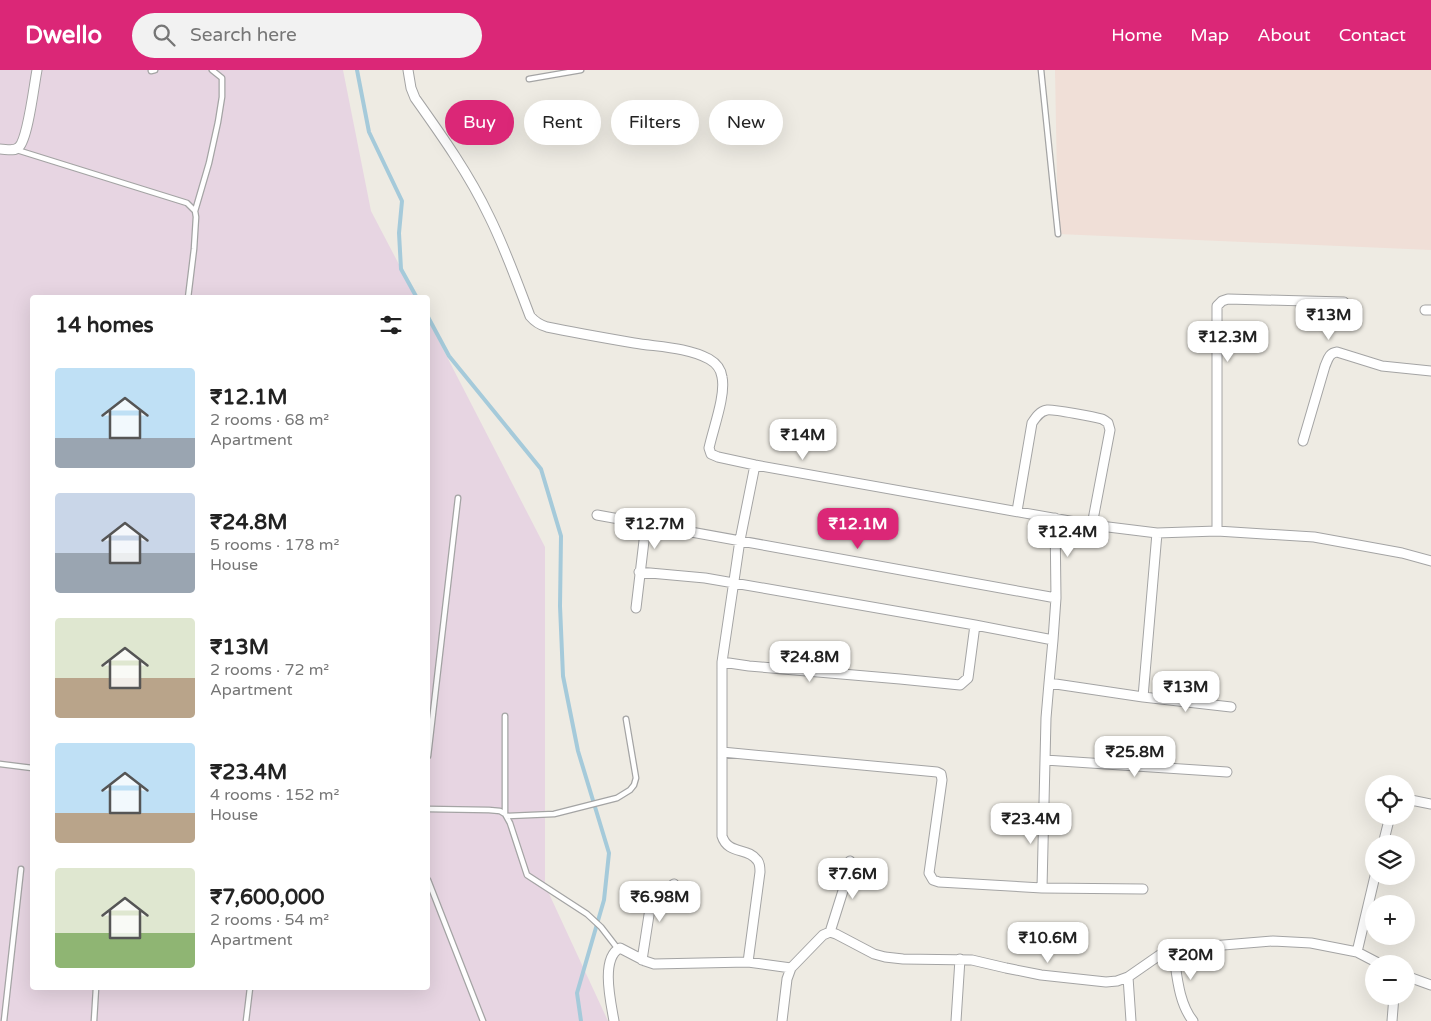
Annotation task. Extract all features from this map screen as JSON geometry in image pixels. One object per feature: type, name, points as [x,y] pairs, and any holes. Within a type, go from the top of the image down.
[{"type":"street","points":[[0,149],[15,149],[20,146],[25,136],[37,70]]},
{"type":"street","points":[[408,70],[415,98],[469,178],[489,216],[530,316],[534,320],[547,327],[613,340],[680,350],[711,360],[719,367],[723,387],[709,448],[711,454],[755,465],[1092,525],[1157,534],[1217,531],[1314,538],[1402,553],[1431,561]]},
{"type":"street","points":[[1217,531],[1217,306],[1222,301],[1228,299],[1344,302]]},
{"type":"street","points":[[1304,441],[1325,366],[1332,353],[1337,352],[1382,366],[1431,371]]},
{"type":"street","points":[[1017,511],[1032,423],[1036,417],[1041,412],[1048,410],[1103,419],[1108,423],[1110,430],[1092,525]]},
{"type":"street","points":[[748,962],[760,872],[759,862],[756,858],[750,854],[728,847],[722,836],[722,662],[740,540],[755,465]]},
{"type":"street","points":[[597,514],[1056,598]]},
{"type":"street","points":[[1042,888],[1046,718],[1056,598],[1056,518]]},
{"type":"street","points":[[636,608],[646,524]]},
{"type":"street","points":[[1143,697],[1157,534]]},
{"type":"street","points":[[639,572],[705,578],[975,624],[1053,640]]},
{"type":"street","points":[[722,662],[960,685],[968,678],[975,624]]},
{"type":"street","points":[[1049,683],[1143,697],[1231,707]]},
{"type":"street","points":[[722,752],[937,772],[941,774],[942,780],[929,873],[933,880],[939,882],[1042,888],[1143,889]]},
{"type":"street","points":[[1045,760],[1226,772]]},
{"type":"street","points":[[1415,801],[1431,804]]},
{"type":"street","points":[[830,932],[847,878],[850,861]]},
{"type":"street","points":[[642,960],[651,902],[674,884]]},
{"type":"street","points":[[1357,952],[1373,885]]},
{"type":"street","points":[[782,1021],[787,979],[791,968],[823,935],[830,932],[874,954],[885,957],[972,960],[1041,975],[1106,982],[1128,977],[1164,952],[1187,948],[1273,941],[1311,943],[1357,952],[1365,956]]},
{"type":"street","points":[[614,1021],[610,1001],[608,966],[613,954],[618,949],[622,949],[654,964],[748,962],[791,968]]},
{"type":"street","points":[[1173,950],[1183,1003],[1186,1012],[1193,1021]]},
{"type":"street","points":[[956,1021],[960,959]]},
{"type":"street","points":[[1128,977],[1131,1021]]},
{"type":"street","points":[[1415,979],[1431,985]]},
{"type":"street","points":[[1392,1021],[1393,1005]]},
{"type":"lane","points":[[188,295],[194,249],[195,210],[209,163],[222,97],[222,78],[212,70]]},
{"type":"lane","points":[[529,79],[581,70]]},
{"type":"lane","points":[[1040,70],[1058,234]]},
{"type":"lane","points":[[15,149],[187,203],[195,210]]},
{"type":"lane","points":[[430,739],[458,498]]},
{"type":"lane","points":[[504,716],[506,815],[527,875],[591,918],[601,927],[618,949]]},
{"type":"lane","points":[[430,809],[489,810],[500,811],[506,815],[554,814],[617,798],[630,790],[636,778],[626,719]]},
{"type":"lane","points":[[0,764],[30,768]]},
{"type":"lane","points":[[4,1021],[21,869]]},
{"type":"lane","points":[[430,885],[483,1021]]},
{"type":"lane","points":[[94,1021],[96,990]]},
{"type":"lane","points":[[246,1021],[250,990]]},
{"type":"shaded area","points":[[0,70],[343,70],[371,211],[415,295],[30,295],[30,990],[430,990],[430,324],[545,547],[545,885],[608,1021],[0,1021]]},
{"type":"shaded area","points":[[1055,70],[1431,70],[1431,250],[1058,234]]},
{"type":"waterway","points":[[357,70],[369,132],[402,201],[399,233],[401,269],[415,295]]},
{"type":"waterway","points":[[430,321],[449,356],[541,469],[561,536],[560,606],[563,676],[578,751],[609,853],[604,900],[577,993],[581,1021]]}]
